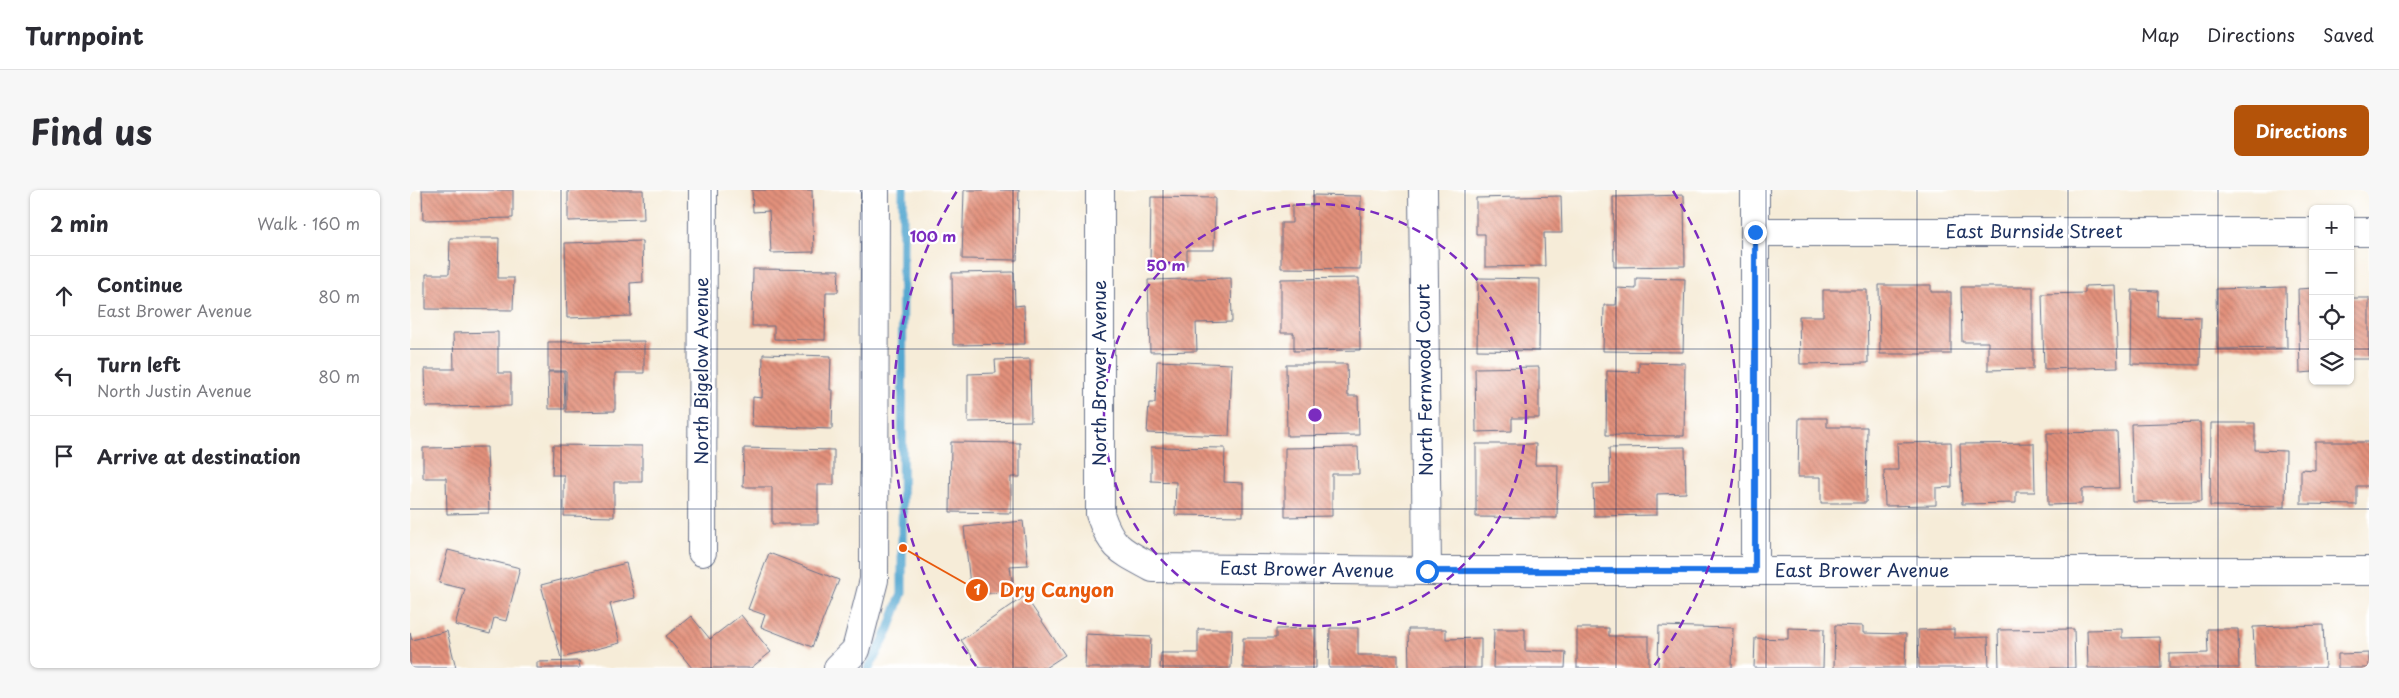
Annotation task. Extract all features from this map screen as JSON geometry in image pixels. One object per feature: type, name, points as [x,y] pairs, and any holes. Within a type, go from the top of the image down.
[{"type":"street","name":"North Bigelow Avenue","points":[[702,190],[702,552]]},
{"type":"street","points":[[838,668],[856,650],[874,580],[875,190]]},
{"type":"street","name":"North Brower Avenue","points":[[1100,190],[1100,514],[1107,534],[1120,550]]},
{"type":"street","name":"North Fernwood Court","points":[[1423,190],[1427,571]]},
{"type":"street","points":[[1755,190],[1755,571]]},
{"type":"street","name":"East Burnside Street","points":[[1755,232],[2309,232]]},
{"type":"street","points":[[2354,232],[2369,232]]},
{"type":"street","name":"East Brower Avenue","points":[[1120,550],[1153,568],[1427,571],[2369,571]]},
{"type":"building","points":[[422,190],[513,190],[513,218],[423,220]]},
{"type":"building","points":[[568,190],[643,190],[644,219],[568,221]]},
{"type":"building","points":[[752,190],[812,190],[814,252],[771,253],[769,211],[753,212]]},
{"type":"building","points":[[964,190],[1019,190],[1017,260],[962,259]]},
{"type":"building","points":[[1313,195],[1361,196],[1360,269],[1281,268],[1281,223],[1292,223],[1292,205],[1313,206]]},
{"type":"building","points":[[1684,195],[1685,266],[1614,267],[1613,197]]},
{"type":"building","points":[[1561,196],[1562,233],[1544,233],[1545,266],[1485,267],[1485,234],[1476,234],[1476,198]]},
{"type":"building","points":[[1151,197],[1215,198],[1214,250],[1187,250],[1187,265],[1150,265]]},
{"type":"building","points":[[450,238],[499,238],[498,278],[514,278],[513,310],[426,309],[426,274],[449,274]]},
{"type":"building","points":[[642,241],[643,282],[630,283],[631,316],[567,318],[565,243]]},
{"type":"building","points":[[753,269],[839,270],[838,292],[826,292],[825,340],[774,339],[774,326],[752,326]]},
{"type":"building","points":[[1014,272],[1015,306],[1024,305],[1025,344],[953,345],[952,273]]},
{"type":"building","points":[[1231,278],[1232,322],[1196,323],[1197,351],[1150,352],[1148,280]]},
{"type":"building","points":[[1359,278],[1360,350],[1294,351],[1294,333],[1281,333],[1281,279]]},
{"type":"building","points":[[1478,278],[1540,279],[1539,351],[1477,350]]},
{"type":"building","points":[[1636,278],[1685,279],[1683,352],[1603,351],[1604,305],[1616,305],[1617,288],[1636,289]]},
{"type":"building","points":[[1879,285],[1931,285],[1931,292],[1951,292],[1951,354],[1880,354]]},
{"type":"building","points":[[2115,285],[2118,367],[2044,369],[2042,294],[2085,293],[2085,286]]},
{"type":"building","points":[[1961,287],[2033,287],[2033,369],[1988,370],[1988,342],[1962,342]]},
{"type":"building","points":[[2286,287],[2287,348],[2217,349],[2216,289]]},
{"type":"building","points":[[2309,288],[2309,372],[2300,373],[2298,289]]},
{"type":"building","points":[[1823,290],[1867,290],[1868,363],[1800,364],[1799,316],[1823,316]]},
{"type":"building","points":[[2132,290],[2158,291],[2157,316],[2201,317],[2200,365],[2131,364]]},
{"type":"building","points":[[2354,298],[2369,298],[2369,359],[2354,359]]},
{"type":"building","points":[[498,332],[498,373],[511,373],[511,406],[426,407],[425,369],[454,369],[453,333]]},
{"type":"building","points":[[644,341],[644,373],[615,373],[615,411],[566,412],[566,371],[548,371],[548,342]]},
{"type":"building","points":[[763,354],[831,356],[830,390],[833,390],[832,429],[752,426],[753,397],[762,398]]},
{"type":"building","points":[[1030,359],[1031,421],[968,422],[968,374],[996,373],[995,360]]},
{"type":"building","points":[[1157,361],[1232,364],[1229,436],[1147,433],[1149,403],[1155,403]]},
{"type":"building","points":[[1639,362],[1685,363],[1684,436],[1606,435],[1607,371],[1639,372]]},
{"type":"building","points":[[1286,364],[1347,364],[1348,396],[1358,396],[1359,435],[1287,436]]},
{"type":"building","points":[[1539,367],[1539,418],[1512,418],[1512,431],[1476,432],[1475,368]]},
{"type":"building","points":[[548,372],[564,372],[565,409],[549,409]]},
{"type":"building","points":[[1799,418],[1827,418],[1827,427],[1867,427],[1866,503],[1821,503],[1821,477],[1798,477]]},
{"type":"building","points":[[2200,422],[2202,501],[2133,502],[2131,424]]},
{"type":"building","points":[[2211,423],[2255,423],[2255,450],[2286,451],[2285,507],[2210,506]]},
{"type":"building","points":[[2117,432],[2119,488],[2082,489],[2082,504],[2048,505],[2047,433]]},
{"type":"building","points":[[951,442],[1020,443],[1020,477],[1011,477],[1011,513],[950,512]]},
{"type":"building","points":[[1951,442],[1952,487],[1936,488],[1936,505],[1885,506],[1884,470],[1898,470],[1897,443]]},
{"type":"building","points":[[2315,442],[2369,442],[2369,486],[2357,486],[2357,505],[2301,504],[2301,469],[2315,470]]},
{"type":"building","points":[[2034,443],[2035,492],[2016,492],[2016,503],[1962,504],[1960,444]]},
{"type":"building","points":[[1476,444],[1536,444],[1535,465],[1558,465],[1557,518],[1476,517]]},
{"type":"building","points":[[553,445],[642,446],[642,482],[614,482],[614,517],[564,516],[564,475],[552,475]]},
{"type":"building","points":[[487,447],[489,513],[447,514],[446,478],[423,478],[423,448]]},
{"type":"building","points":[[1151,447],[1225,448],[1224,482],[1243,483],[1243,516],[1175,515],[1176,482],[1151,481]]},
{"type":"building","points":[[1358,447],[1359,474],[1332,474],[1332,516],[1285,517],[1285,448]]},
{"type":"building","points":[[1685,447],[1686,493],[1657,494],[1657,515],[1594,516],[1593,484],[1610,483],[1609,448]]},
{"type":"building","points":[[744,448],[834,450],[834,485],[818,485],[818,524],[772,524],[772,487],[743,487]]},
{"type":"building","points":[[1023,521],[1028,565],[1010,566],[1013,591],[971,595],[964,527]]},
{"type":"building","points":[[448,550],[520,568],[506,621],[494,618],[490,634],[455,625],[465,589],[439,583]]},
{"type":"building","points":[[769,553],[839,580],[812,647],[761,627],[765,615],[748,609]]},
{"type":"building","points":[[626,563],[635,598],[610,604],[620,643],[561,658],[541,585]]},
{"type":"building","points":[[1025,596],[1065,655],[1045,668],[980,668],[961,640]]},
{"type":"building","points":[[741,615],[771,652],[751,668],[692,668],[666,636],[691,616],[710,639]]},
{"type":"building","points":[[1835,625],[1863,626],[1863,633],[1906,634],[1905,668],[1834,668]]},
{"type":"building","points":[[2323,625],[2325,668],[2255,668],[2253,627]]},
{"type":"building","points":[[1659,626],[1733,628],[1732,668],[1658,668]]},
{"type":"building","points":[[1316,628],[1316,668],[1243,668],[1243,638],[1276,638],[1276,629]]},
{"type":"building","points":[[1330,628],[1358,628],[1358,655],[1398,655],[1398,668],[1329,668]]},
{"type":"building","points":[[1577,628],[1609,628],[1609,636],[1649,636],[1649,668],[1577,668]]},
{"type":"building","points":[[1788,628],[1824,629],[1823,668],[1754,668],[1755,638],[1788,639]]},
{"type":"building","points":[[1198,629],[1232,629],[1231,668],[1160,668],[1161,653],[1198,653]]},
{"type":"building","points":[[1408,629],[1446,629],[1446,639],[1481,638],[1481,668],[1409,668]]},
{"type":"building","points":[[1494,629],[1525,629],[1525,651],[1566,652],[1565,668],[1493,668]]},
{"type":"building","points":[[1954,629],[1954,638],[1988,637],[1989,668],[1919,668],[1918,630]]},
{"type":"building","points":[[2074,629],[2075,668],[1999,668],[1998,630]]},
{"type":"building","points":[[2122,629],[2122,638],[2160,637],[2161,668],[2088,668],[2087,630]]},
{"type":"building","points":[[2207,629],[2238,629],[2239,668],[2169,668],[2169,654],[2208,653]]},
{"type":"building","points":[[447,631],[456,668],[410,668],[410,633],[412,640]]},
{"type":"building","points":[[1086,634],[1151,637],[1150,668],[1085,668]]},
{"type":"building","points":[[2369,653],[2369,668],[2338,668],[2338,654]]},
{"type":"building","points":[[579,661],[580,668],[537,668],[537,662]]},
{"type":"waterway","points":[[869,668],[889,629],[902,593],[903,190]]},
{"type":"place","name":"Dry Canyon","points":[[903,548]]},
{"type":"route","points":[[1427,571],[1755,571],[1755,232]]}]
